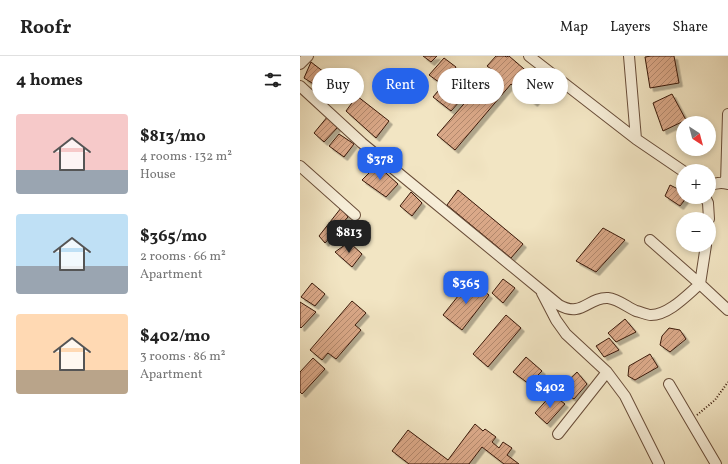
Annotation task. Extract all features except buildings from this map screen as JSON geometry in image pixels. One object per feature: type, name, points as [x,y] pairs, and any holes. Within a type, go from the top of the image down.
[{"type":"street","points":[[300,64],[308,56]]},
{"type":"street","points":[[528,56],[636,139],[676,166]]},
{"type":"street","points":[[628,56],[636,139]]},
{"type":"street","points":[[300,86],[362,143],[559,305],[567,309],[580,308],[598,300],[607,298],[636,311],[652,315],[664,312],[677,304],[700,284],[705,252]]},
{"type":"street","points":[[716,184],[727,184],[728,114]]},
{"type":"street","points":[[300,166],[355,215]]},
{"type":"street","points":[[650,240],[728,310]]},
{"type":"street","points":[[541,290],[556,320],[566,334],[607,372],[625,396],[659,464]]},
{"type":"street","points":[[558,434],[607,372]]},
{"type":"street","points":[[669,384],[716,464]]},
{"type":"path","points":[[691,420],[715,400],[728,382]]}]
